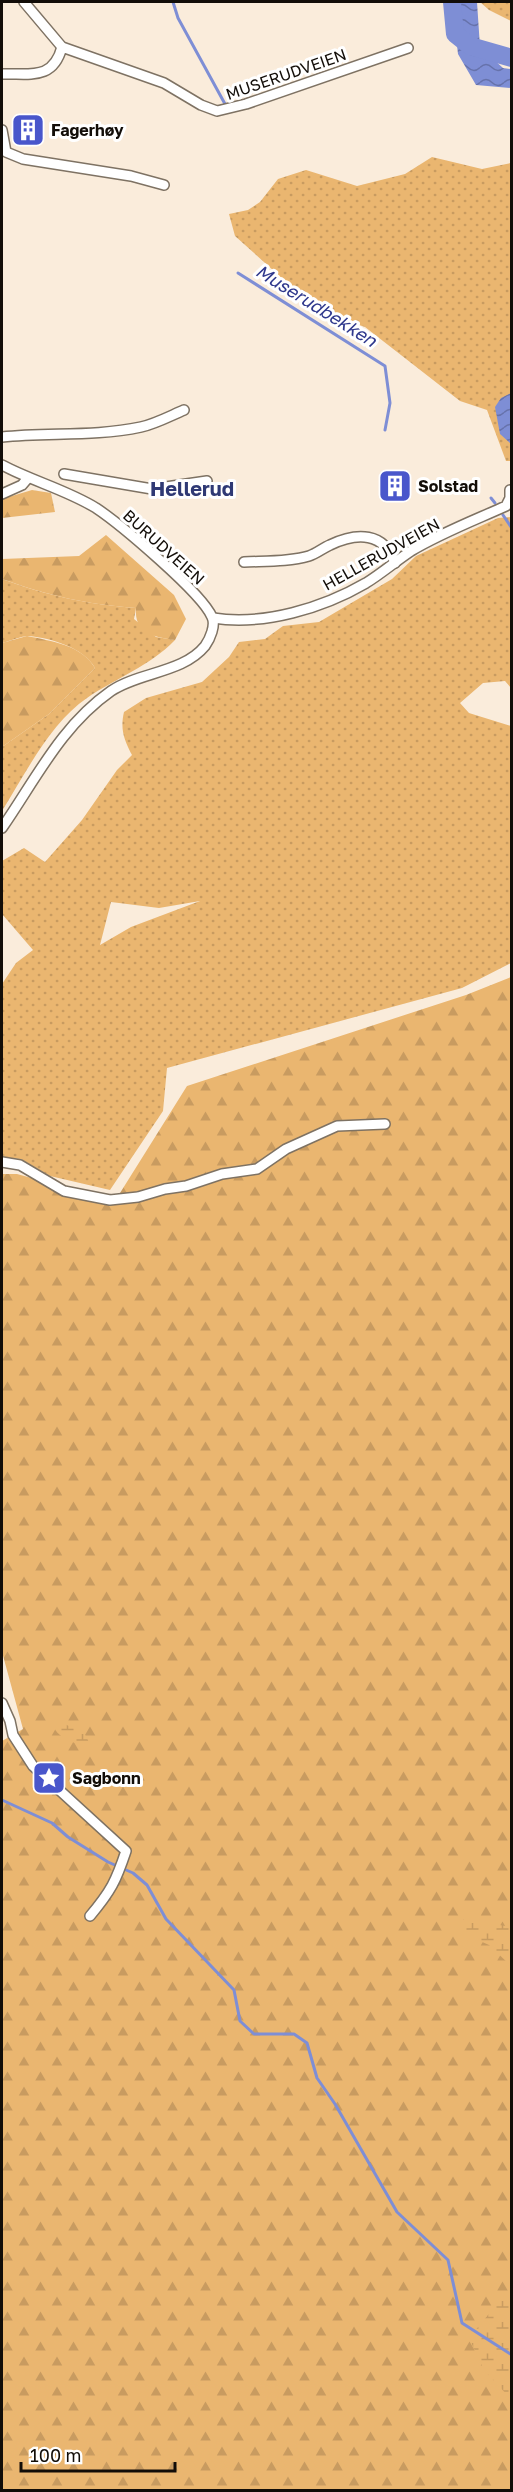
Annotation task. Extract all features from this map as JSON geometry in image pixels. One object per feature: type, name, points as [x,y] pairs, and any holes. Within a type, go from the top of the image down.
[{"type":"street","points":[[2,74],[37,75],[45,72],[57,60],[62,47],[24,2]]},
{"type":"street","name":"MUSERUDVEIEN","points":[[62,47],[164,83],[217,111],[246,104],[408,48]]},
{"type":"street","points":[[2,130],[6,152],[22,159],[131,176],[165,185]]},
{"type":"street","points":[[2,437],[26,434],[101,433],[143,427],[184,410]]},
{"type":"street","name":"BURUDVEIEN","points":[[2,465],[96,508],[177,575],[202,602],[213,618]]},
{"type":"street","points":[[64,474],[152,489],[207,481]]},
{"type":"street","points":[[2,494],[21,485],[28,478]]},
{"type":"street","name":"HELLERUDVEIEN","points":[[213,618],[230,621],[259,618],[321,604],[368,582],[411,551],[506,506],[510,498],[510,490]]},
{"type":"street","points":[[244,562],[310,556],[331,544],[352,537],[369,537],[386,545],[395,564]]},
{"type":"street","points":[[2,828],[50,752],[70,726],[114,689],[192,658],[206,645],[213,630],[213,618]]},
{"type":"street","points":[[2,1162],[20,1165],[64,1191],[110,1200],[138,1197],[186,1186],[222,1174],[257,1169],[286,1149],[337,1126],[385,1124]]},
{"type":"street","points":[[2,1703],[13,1735],[33,1766],[123,1861],[107,1896],[90,1916]]},
{"type":"green space","points":[[480,2],[511,2],[511,21],[489,10]]},
{"type":"green space","points":[[432,157],[482,169],[511,163],[511,461],[506,461],[487,410],[460,401],[365,327],[313,309],[235,236],[229,214],[248,210],[260,202],[278,179],[306,170],[357,186],[405,174]]},
{"type":"green space","points":[[32,490],[51,493],[55,512],[2,518],[2,499]]},
{"type":"green space","points":[[511,517],[511,688],[505,681],[483,683],[460,703],[469,713],[511,726],[511,963],[462,988],[167,1068],[163,1111],[110,1190],[50,1176],[21,1159],[2,1158],[2,984],[16,963],[33,950],[2,914],[2,861],[24,848],[45,862],[82,820],[117,770],[132,755],[122,724],[124,712],[146,698],[202,682],[229,657],[239,642],[265,639],[283,626],[319,622],[392,579],[416,556],[498,518]],"holes":[[[200,901],[131,927],[100,945],[111,902],[159,908]]]},
{"type":"green space","points":[[106,535],[174,595],[186,619],[175,640],[146,632],[138,623],[136,608],[68,598],[2,579],[2,559],[79,556]]},
{"type":"green space","points":[[2,579],[68,598],[136,608],[134,619],[156,637],[175,640],[155,657],[74,708],[50,735],[2,811],[2,747],[49,714],[95,668],[90,661],[75,650],[47,639],[26,636],[2,643]]},
{"type":"green space","points":[[27,636],[56,642],[74,649],[89,660],[95,668],[49,714],[2,747],[2,643]]},
{"type":"green space","points":[[511,977],[511,2490],[2,2490],[2,1741],[23,1729],[2,1652],[2,1174],[17,1174],[115,1201],[187,1086],[466,995]]},
{"type":"green space","points":[[58,1721],[84,1733],[89,1742],[87,1746],[71,1742],[57,1733],[53,1724]]},
{"type":"green space","points":[[463,1919],[511,1927],[511,1966],[489,1945],[462,1933]]},
{"type":"green space","points":[[511,2287],[511,2399],[484,2370],[469,2338]]},
{"type":"water","points":[[452,2],[477,2],[480,47],[503,68],[511,69],[511,88],[476,85],[458,54]]},
{"type":"water","points":[[511,393],[511,444],[500,434],[495,407],[501,398]]},
{"type":"waterway","name":"Muserudbekken","points":[[173,2],[178,18],[225,104]]},
{"type":"waterway","points":[[452,2],[455,34],[470,46],[512,58]]},
{"type":"waterway","name":"Muserudbekken","points":[[238,273],[385,366],[390,403],[385,430]]},
{"type":"waterway","points":[[491,498],[495,503]]},
{"type":"waterway","points":[[503,515],[511,527]]},
{"type":"waterway","points":[[2,1800],[52,1823],[68,1837],[108,1862],[133,1873],[147,1885],[166,1919],[234,1990],[240,2021],[254,2034],[294,2034],[307,2043],[317,2078],[335,2104],[397,2212],[448,2260],[462,2323],[512,2355]]},
{"type":"place","name":"Fagerhøy","points":[[28,130]]},
{"type":"place","name":"Solstad","points":[[395,486]]},
{"type":"place","name":"Sagbonn","points":[[49,1778]]},
{"type":"district","name":"Hellerud","points":[[192,489]]}]
